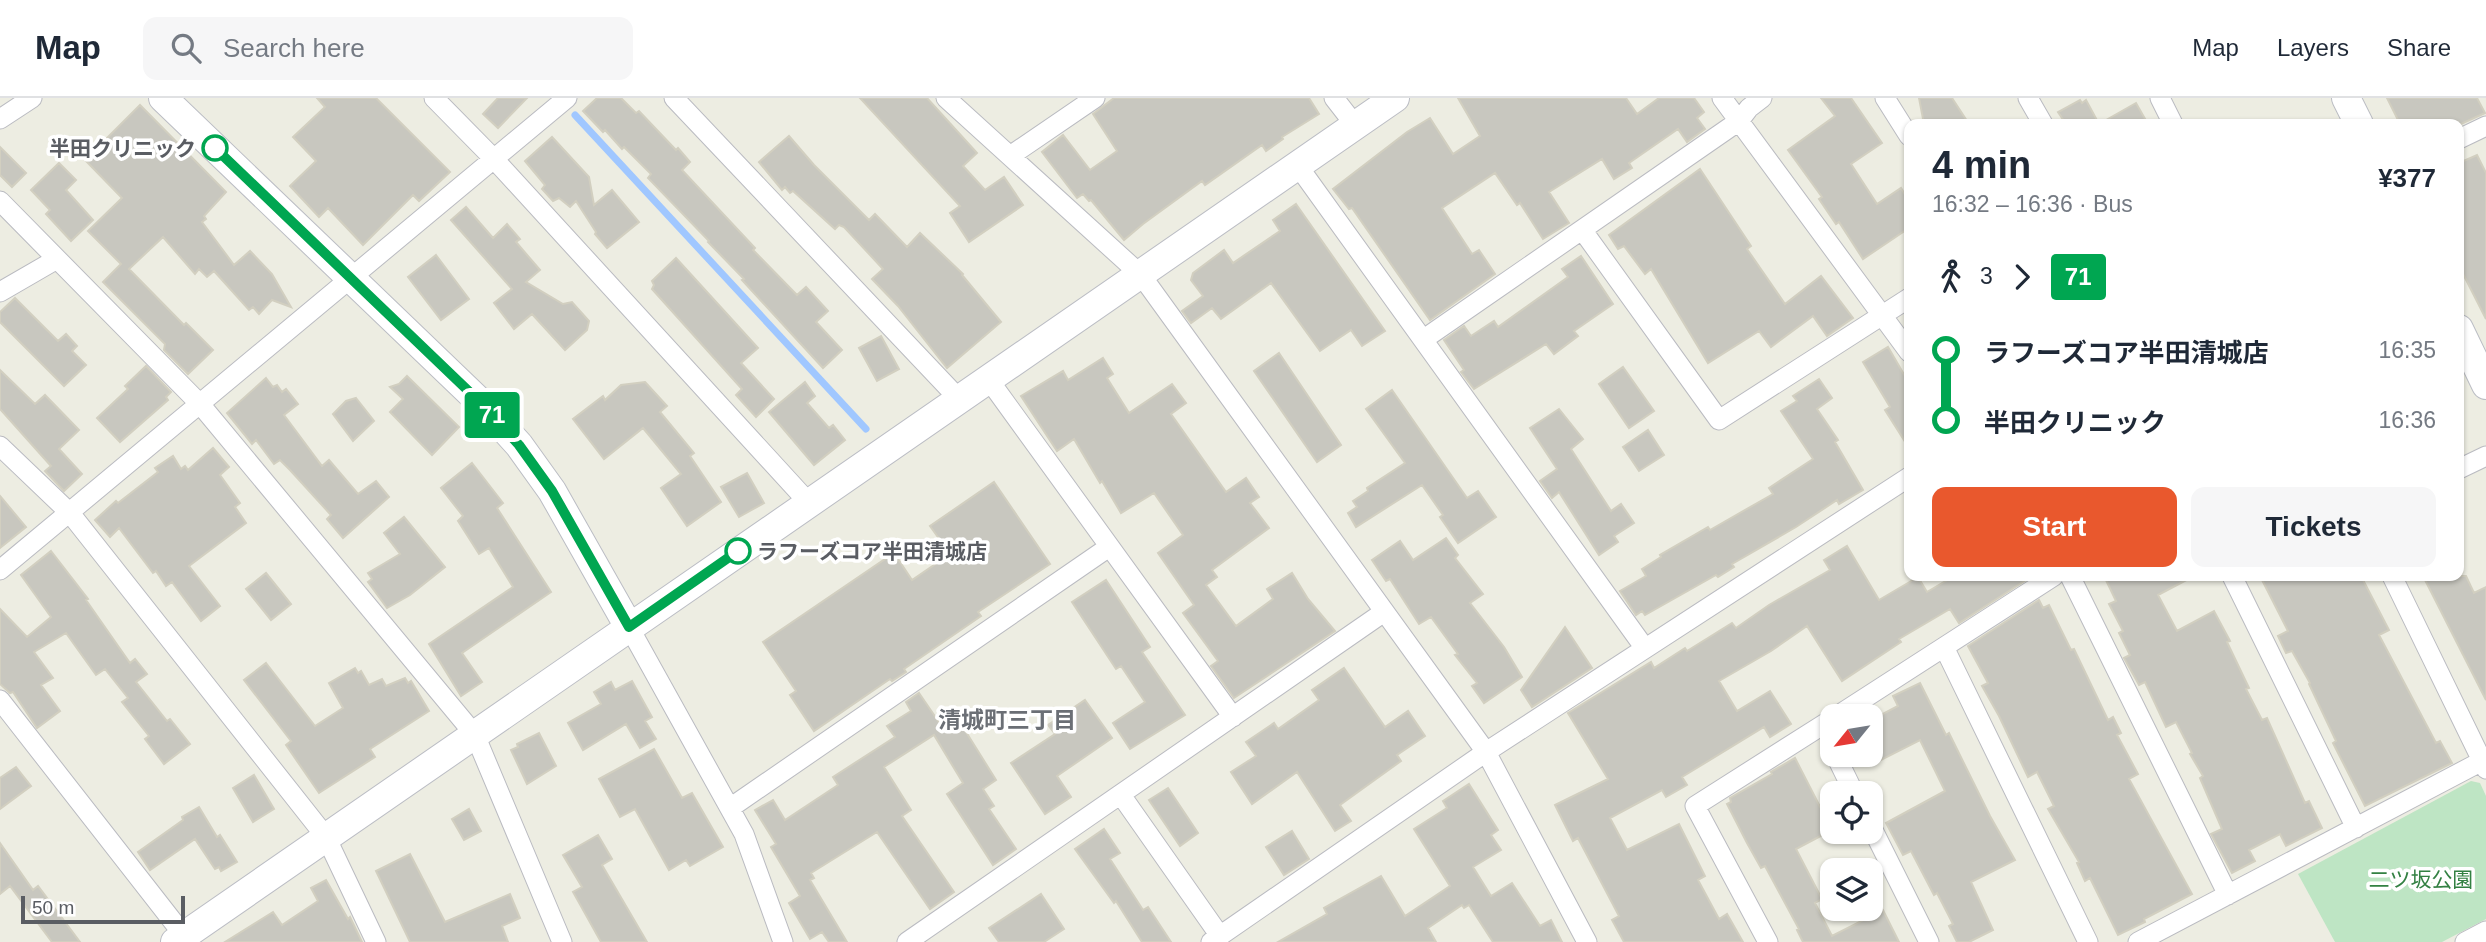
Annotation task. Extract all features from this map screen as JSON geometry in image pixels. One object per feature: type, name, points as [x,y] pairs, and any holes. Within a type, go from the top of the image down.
[{"type":"street","points":[[0,119],[32,98]]},
{"type":"street","points":[[163,98],[482,404],[519,445],[552,491],[744,834],[783,942]]},
{"type":"street","points":[[435,98],[809,503]]},
{"type":"street","points":[[0,570],[567,98]]},
{"type":"street","points":[[674,98],[959,400]]},
{"type":"street","points":[[946,98],[1141,275],[1486,752],[1587,942]]},
{"type":"street","points":[[1010,156],[1095,98]]},
{"type":"street","points":[[1334,98],[1355,125]]},
{"type":"street","points":[[0,700],[183,940],[326,837],[1395,98]]},
{"type":"street","points":[[1722,98],[1904,345]]},
{"type":"street","points":[[1424,339],[1739,121],[1749,108],[1762,98]]},
{"type":"street","points":[[1885,98],[1904,128]]},
{"type":"street","points":[[2028,98],[2040,119]]},
{"type":"street","points":[[2160,98],[2170,119]]},
{"type":"street","points":[[2346,98],[2356,119]]},
{"type":"street","points":[[2464,137],[2486,126]]},
{"type":"street","points":[[1298,166],[1644,647]]},
{"type":"street","points":[[0,201],[200,404],[475,735],[562,942]]},
{"type":"street","points":[[1583,230],[1719,420],[1904,301]]},
{"type":"street","points":[[0,292],[57,259]]},
{"type":"street","points":[[2464,339],[2486,385]]},
{"type":"street","points":[[989,380],[1233,717]]},
{"type":"street","points":[[0,446],[70,513],[326,837],[376,942]]},
{"type":"street","points":[[2464,467],[2486,456]]},
{"type":"street","points":[[1121,795],[1215,939],[1486,752],[1904,480]]},
{"type":"street","points":[[730,808],[1108,547]]},
{"type":"street","points":[[1855,704],[2046,581]]},
{"type":"street","points":[[2072,581],[2228,895]]},
{"type":"street","points":[[2234,581],[2356,828]]},
{"type":"street","points":[[2138,942],[2356,828],[2484,765],[2394,581]]},
{"type":"street","points":[[907,942],[1384,612]]},
{"type":"street","points":[[1944,647],[2088,942]]},
{"type":"street","points":[[1768,942],[1695,806],[1820,726]]},
{"type":"street","points":[[1880,844],[1928,942]]},
{"type":"street","points":[[2465,942],[2486,931]]},
{"type":"green space","name":"二ツ坂公園","points":[[2471,781],[2480,783],[2486,796],[2486,919],[2442,942],[2335,942],[2298,874]]},
{"type":"building","points":[[317,98],[376,98],[450,172],[419,201],[413,195],[363,245],[328,208],[319,217],[290,186],[316,161],[293,137],[325,107]]},
{"type":"building","points":[[498,98],[527,98],[498,128],[483,114]]},
{"type":"building","points":[[597,98],[621,98],[636,113],[639,111],[690,162],[682,170],[755,248],[753,250],[797,295],[806,287],[828,311],[816,322],[842,350],[823,368],[709,241],[648,178],[651,174],[583,111]]},
{"type":"building","points":[[860,98],[927,98],[977,153],[963,166],[985,190],[1004,177],[1023,205],[969,242],[950,213],[960,206]]},
{"type":"building","points":[[1114,98],[1309,98],[1319,114],[1282,137],[1283,139],[1266,151],[1262,145],[1205,185],[1202,181],[1124,240],[1091,200],[1083,194],[1077,198],[1042,152],[1063,135],[1090,170],[1117,151],[1093,114]]},
{"type":"building","points":[[1458,98],[1626,98],[1637,114],[1659,98],[1694,98],[1704,112],[1697,118],[1705,129],[1687,142],[1678,129],[1629,163],[1632,168],[1614,179],[1602,159],[1549,192],[1569,223],[1543,239],[1520,203],[1517,205],[1495,173],[1442,208],[1472,254],[1479,250],[1495,274],[1430,320],[1352,208],[1349,209],[1333,189],[1407,132],[1430,118],[1453,154],[1480,136]]},
{"type":"building","points":[[1821,98],[1851,98],[1882,143],[1851,164],[1877,204],[1901,188],[1904,193],[1904,231],[1863,259],[1839,222],[1836,224],[1819,199],[1822,197],[1788,150],[1835,116]]},
{"type":"building","points":[[1919,98],[1952,98],[1966,119],[1923,119]]},
{"type":"building","points":[[2387,98],[2477,98],[2485,113],[2464,123],[2464,119],[2398,119]]},
{"type":"building","points":[[2080,100],[2082,103],[2086,100],[2096,119],[2063,119],[2058,112]]},
{"type":"building","points":[[2136,103],[2145,119],[2108,119]]},
{"type":"building","points":[[140,105],[226,192],[204,216],[206,219],[202,222],[234,265],[250,251],[272,274],[291,307],[272,300],[259,314],[253,307],[249,310],[214,271],[207,277],[199,269],[195,274],[163,237],[129,269],[184,325],[186,323],[213,350],[188,374],[164,350],[165,344],[103,282],[121,264],[88,231],[122,198],[85,160]]},
{"type":"building","points":[[789,136],[869,220],[875,214],[907,247],[920,233],[963,274],[1001,322],[947,368],[898,306],[872,279],[883,269],[844,227],[839,225],[835,229],[793,191],[790,193],[785,187],[782,190],[759,162]]},
{"type":"building","points":[[552,137],[589,177],[594,205],[612,190],[639,222],[607,248],[595,234],[576,201],[570,207],[559,198],[553,201],[542,189],[545,185],[525,161]]},
{"type":"building","points":[[0,147],[26,173],[12,187],[0,175]]},
{"type":"building","points":[[2477,155],[2486,173],[2486,319],[2464,276],[2464,161]]},
{"type":"building","points":[[59,163],[76,180],[66,190],[93,220],[71,241],[46,214],[50,210],[31,190]]},
{"type":"building","points":[[1700,169],[1751,246],[1747,249],[1785,304],[1821,276],[1853,318],[1827,336],[1813,316],[1771,347],[1759,331],[1708,363],[1651,269],[1645,274],[1624,246],[1618,249],[1609,235]]},
{"type":"building","points":[[1296,204],[1385,331],[1362,346],[1351,330],[1320,351],[1271,283],[1221,319],[1212,308],[1191,323],[1182,311],[1203,296],[1191,280],[1193,273],[1224,250],[1233,263],[1280,231],[1273,220]]},
{"type":"building","points":[[466,207],[493,238],[507,224],[520,239],[516,242],[540,270],[526,282],[563,304],[572,302],[589,321],[587,330],[565,350],[532,314],[514,329],[494,303],[512,289],[451,220]]},
{"type":"building","points":[[436,255],[469,299],[441,320],[408,277]]},
{"type":"building","points":[[1581,256],[1613,304],[1574,331],[1578,336],[1554,354],[1546,344],[1474,389],[1461,372],[1464,370],[1444,340],[1464,326],[1471,336],[1494,321],[1498,327],[1568,277],[1562,269]]},
{"type":"building","points":[[676,258],[758,348],[741,363],[774,399],[756,417],[736,395],[742,389],[652,289],[652,281]]},
{"type":"building","points":[[15,298],[58,341],[66,334],[77,346],[72,351],[86,365],[64,386],[0,322],[0,312]]},
{"type":"building","points":[[881,336],[899,369],[877,381],[859,348]]},
{"type":"building","points":[[1888,347],[1904,374],[1904,440],[1885,410],[1890,407],[1863,362]]},
{"type":"building","points":[[1279,353],[1341,445],[1317,462],[1254,371]]},
{"type":"building","points":[[1103,358],[1113,374],[1107,378],[1129,413],[1172,384],[1186,403],[1171,414],[1226,492],[1246,478],[1259,497],[1250,503],[1269,528],[1212,570],[1217,577],[1206,585],[1236,626],[1273,599],[1267,589],[1292,573],[1308,599],[1335,631],[1234,698],[1211,666],[1218,661],[1183,613],[1194,605],[1158,553],[1183,535],[1154,493],[1121,513],[1074,439],[1057,451],[1021,396],[1063,371],[1068,380]]},
{"type":"building","points":[[146,366],[171,392],[166,397],[168,400],[120,442],[97,418],[128,389],[125,386]]},
{"type":"building","points":[[1623,367],[1654,411],[1629,428],[1599,384]]},
{"type":"building","points":[[0,370],[35,404],[45,395],[79,430],[59,449],[82,474],[64,491],[45,471],[51,466],[0,409]]},
{"type":"building","points":[[407,376],[459,427],[432,455],[390,412],[403,399],[390,387],[399,384]]},
{"type":"building","points":[[266,378],[273,387],[277,385],[282,392],[286,389],[298,404],[284,415],[322,466],[329,460],[358,494],[376,481],[389,497],[343,538],[327,519],[331,515],[290,470],[280,460],[274,464],[256,440],[252,444],[227,413]]},
{"type":"building","points":[[1819,379],[1832,398],[1817,409],[1838,440],[1835,442],[1863,490],[1839,504],[1837,500],[1732,564],[1734,567],[1718,577],[1716,575],[1645,615],[1642,611],[1636,615],[1620,591],[1646,576],[1642,569],[1661,557],[1660,555],[1708,527],[1710,530],[1773,494],[1769,488],[1813,459],[1781,411],[1797,401],[1793,396]]},
{"type":"building","points":[[645,382],[667,406],[660,412],[694,453],[690,456],[721,502],[687,526],[661,488],[681,474],[643,428],[604,459],[573,419],[603,396],[605,400],[621,385]]},
{"type":"building","points":[[805,382],[815,396],[807,403],[829,428],[833,425],[845,440],[814,465],[769,412]]},
{"type":"building","points":[[1392,390],[1467,498],[1478,491],[1496,517],[1458,543],[1422,485],[1356,527],[1348,513],[1357,507],[1353,501],[1368,491],[1367,488],[1405,463],[1366,409]]},
{"type":"building","points":[[356,398],[374,421],[353,441],[333,414],[346,401]]},
{"type":"building","points":[[1559,409],[1583,439],[1571,449],[1611,511],[1621,504],[1634,523],[1614,536],[1618,542],[1599,555],[1559,492],[1552,498],[1540,481],[1557,469],[1530,428]]},
{"type":"building","points":[[1648,430],[1664,455],[1639,471],[1623,447]]},
{"type":"building","points":[[213,448],[229,467],[220,475],[240,503],[235,507],[246,523],[189,566],[220,606],[201,621],[172,582],[166,586],[156,571],[153,573],[119,528],[110,537],[95,520],[116,501],[118,503],[158,472],[155,468],[173,456],[181,469],[185,466],[188,470]]},
{"type":"building","points":[[472,463],[503,503],[497,508],[551,592],[462,653],[482,682],[461,696],[429,644],[513,587],[489,548],[479,554],[458,521],[463,516],[441,488]]},
{"type":"building","points":[[747,473],[764,503],[739,517],[721,487]]},
{"type":"building","points":[[994,482],[1050,564],[978,612],[981,616],[904,669],[906,672],[892,681],[890,679],[814,731],[790,695],[796,691],[763,642],[894,553],[912,580],[950,554],[930,526]]},
{"type":"building","points":[[0,496],[26,527],[0,548]]},
{"type":"building","points":[[404,517],[445,567],[410,595],[387,608],[368,582],[372,579],[368,573],[400,554],[384,533]]},
{"type":"building","points":[[1446,538],[1458,555],[1455,558],[1483,594],[1470,603],[1504,647],[1522,677],[1484,703],[1472,686],[1477,683],[1431,617],[1419,624],[1390,579],[1386,581],[1372,560],[1400,541],[1413,560]]},
{"type":"building","points":[[1847,546],[1879,600],[1911,581],[1920,581],[1927,592],[1946,581],[2024,581],[1959,623],[1950,609],[1899,639],[1901,642],[1842,681],[1807,626],[1771,651],[1719,681],[1737,711],[1770,691],[1791,724],[1770,737],[1764,727],[1682,777],[1687,785],[1666,797],[1662,790],[1610,818],[1627,850],[1679,824],[1705,876],[1698,880],[1719,919],[1727,914],[1743,942],[1624,942],[1612,920],[1619,916],[1578,838],[1573,841],[1555,805],[1608,779],[1568,713],[1651,662],[1654,668],[1732,623],[1736,628],[1769,605],[1830,570],[1824,560]]},
{"type":"building","points":[[51,551],[88,599],[86,600],[130,663],[135,659],[147,674],[136,682],[167,721],[170,719],[190,744],[164,764],[145,739],[149,736],[122,702],[128,698],[105,669],[96,675],[66,633],[34,652],[53,678],[41,685],[60,711],[37,728],[13,692],[10,693],[0,684],[0,609],[27,637],[51,617],[21,575]]},
{"type":"building","points":[[266,573],[291,604],[271,620],[246,589]]},
{"type":"building","points":[[2466,576],[2474,593],[2486,587],[2486,700],[2426,581],[2464,581]]},
{"type":"building","points":[[1106,580],[1150,647],[1142,652],[1185,715],[1130,749],[1113,723],[1145,702],[1121,666],[1116,669],[1072,602]]},
{"type":"building","points":[[2106,581],[2185,581],[2158,595],[2177,631],[2214,611],[2230,641],[2227,642],[2249,688],[2246,689],[2262,720],[2267,718],[2305,803],[2309,801],[2322,828],[2286,846],[2280,834],[2249,850],[2255,861],[2232,873],[2211,834],[2222,829],[2200,778],[2203,776],[2190,754],[2192,753],[2176,722],[2166,727],[2145,682],[2139,685],[2124,658],[2130,655],[2119,633],[2123,631],[2109,604],[2116,601]]},
{"type":"building","points":[[2263,581],[2364,581],[2389,630],[2379,635],[2436,743],[2440,741],[2452,763],[2365,806],[2333,743],[2336,741],[2310,683],[2292,651],[2286,653],[2278,636],[2288,631]]},
{"type":"building","points":[[2039,600],[2043,608],[2049,605],[2071,650],[2074,649],[2108,720],[2113,717],[2121,733],[2117,735],[2138,774],[2129,779],[2192,894],[2118,935],[2090,878],[2085,881],[2077,863],[2079,862],[2048,809],[2054,806],[2037,772],[2028,777],[1982,686],[1988,683],[1968,646]]},
{"type":"building","points":[[1565,627],[1592,668],[1532,707],[1521,690]]},
{"type":"building","points":[[266,663],[315,726],[343,708],[329,683],[355,668],[358,673],[361,671],[369,685],[382,679],[386,686],[405,678],[408,683],[411,681],[429,711],[370,749],[375,757],[319,793],[286,745],[291,741],[244,680]]},
{"type":"building","points":[[1344,668],[1385,727],[1408,711],[1425,736],[1397,755],[1401,761],[1340,805],[1351,821],[1335,831],[1297,772],[1252,804],[1231,772],[1256,756],[1246,742],[1274,723],[1278,729],[1319,700],[1312,690]]},
{"type":"building","points":[[632,681],[652,717],[645,721],[656,739],[640,748],[626,724],[583,750],[568,723],[601,704],[594,692],[611,682],[615,690]]},
{"type":"building","points":[[1920,683],[2015,860],[1971,882],[1993,930],[1969,942],[1957,942],[1949,926],[1953,924],[1937,893],[1934,895],[1911,851],[1903,855],[1886,823],[1945,791],[1920,740],[1883,759],[1883,714],[1898,706],[1893,696]]},
{"type":"building","points":[[919,693],[943,728],[958,719],[996,780],[983,789],[994,806],[989,809],[1016,849],[993,865],[947,794],[963,783],[934,735],[884,767],[911,810],[902,816],[954,892],[930,909],[877,832],[811,873],[814,878],[810,880],[847,942],[829,942],[822,932],[810,939],[789,903],[800,896],[771,847],[776,844],[755,810],[773,800],[785,820],[838,785],[833,777],[895,737],[887,726],[911,711],[906,702]]},
{"type":"building","points":[[1085,700],[1112,738],[1057,776],[1071,797],[1045,814],[1011,763],[1055,734],[1048,725]]},
{"type":"building","points":[[539,733],[556,766],[527,784],[511,750]]},
{"type":"building","points":[[654,749],[682,798],[692,793],[723,847],[690,866],[686,860],[669,870],[635,809],[620,817],[599,779]]},
{"type":"building","points":[[1795,758],[1820,807],[1820,836],[1796,849],[1820,895],[1820,900],[1815,903],[1820,913],[1820,921],[1824,921],[1832,936],[1861,921],[1883,921],[1883,910],[1899,942],[1803,942],[1797,930],[1799,929],[1765,866],[1761,868],[1727,804],[1731,802],[1730,798],[1772,774],[1771,772]]},
{"type":"building","points":[[16,767],[31,786],[0,809],[0,778]]},
{"type":"building","points":[[254,775],[274,809],[253,822],[233,788]]},
{"type":"building","points":[[1469,784],[1498,830],[1491,835],[1501,850],[1473,867],[1491,896],[1512,883],[1540,926],[1551,920],[1562,942],[1493,942],[1469,905],[1464,908],[1462,905],[1428,928],[1436,942],[1278,942],[1327,914],[1324,908],[1381,876],[1405,916],[1450,886],[1414,829],[1447,808],[1443,801]]},
{"type":"building","points":[[1168,788],[1198,833],[1180,846],[1149,800]]},
{"type":"building","points":[[199,807],[217,837],[220,835],[237,862],[221,871],[219,867],[215,869],[195,839],[150,870],[138,852]]},
{"type":"building","points":[[469,809],[481,831],[464,840],[452,819]]},
{"type":"building","points":[[1104,829],[1120,853],[1110,859],[1143,910],[1148,907],[1171,942],[1142,942],[1116,901],[1114,903],[1075,849]]},
{"type":"building","points":[[1292,831],[1309,859],[1284,875],[1266,847]]},
{"type":"building","points":[[598,835],[612,859],[602,865],[647,942],[601,942],[573,892],[582,887],[563,855]]},
{"type":"building","points":[[0,843],[33,890],[38,886],[80,942],[52,942],[10,886],[0,894]]},
{"type":"building","points":[[410,854],[445,922],[510,894],[520,918],[502,926],[508,942],[410,942],[376,871]]},
{"type":"building","points":[[326,880],[348,919],[350,917],[362,942],[225,942],[273,912],[282,925],[318,901],[311,888]]},
{"type":"building","points":[[1041,894],[1064,929],[1044,942],[999,942],[989,928]]},
{"type":"waterway","points":[[575,115],[866,429]]},
{"type":"bus line","name":"71","points":[[215,148],[482,404],[519,445],[552,491],[629,627],[738,551]]},
{"type":"place","name":"半田クリニック","points":[[215,148]]},
{"type":"place","name":"ラフーズコア半田清城店","points":[[738,551]]},
{"type":"district","name":"清城町三丁目","points":[[1007,720]]}]
